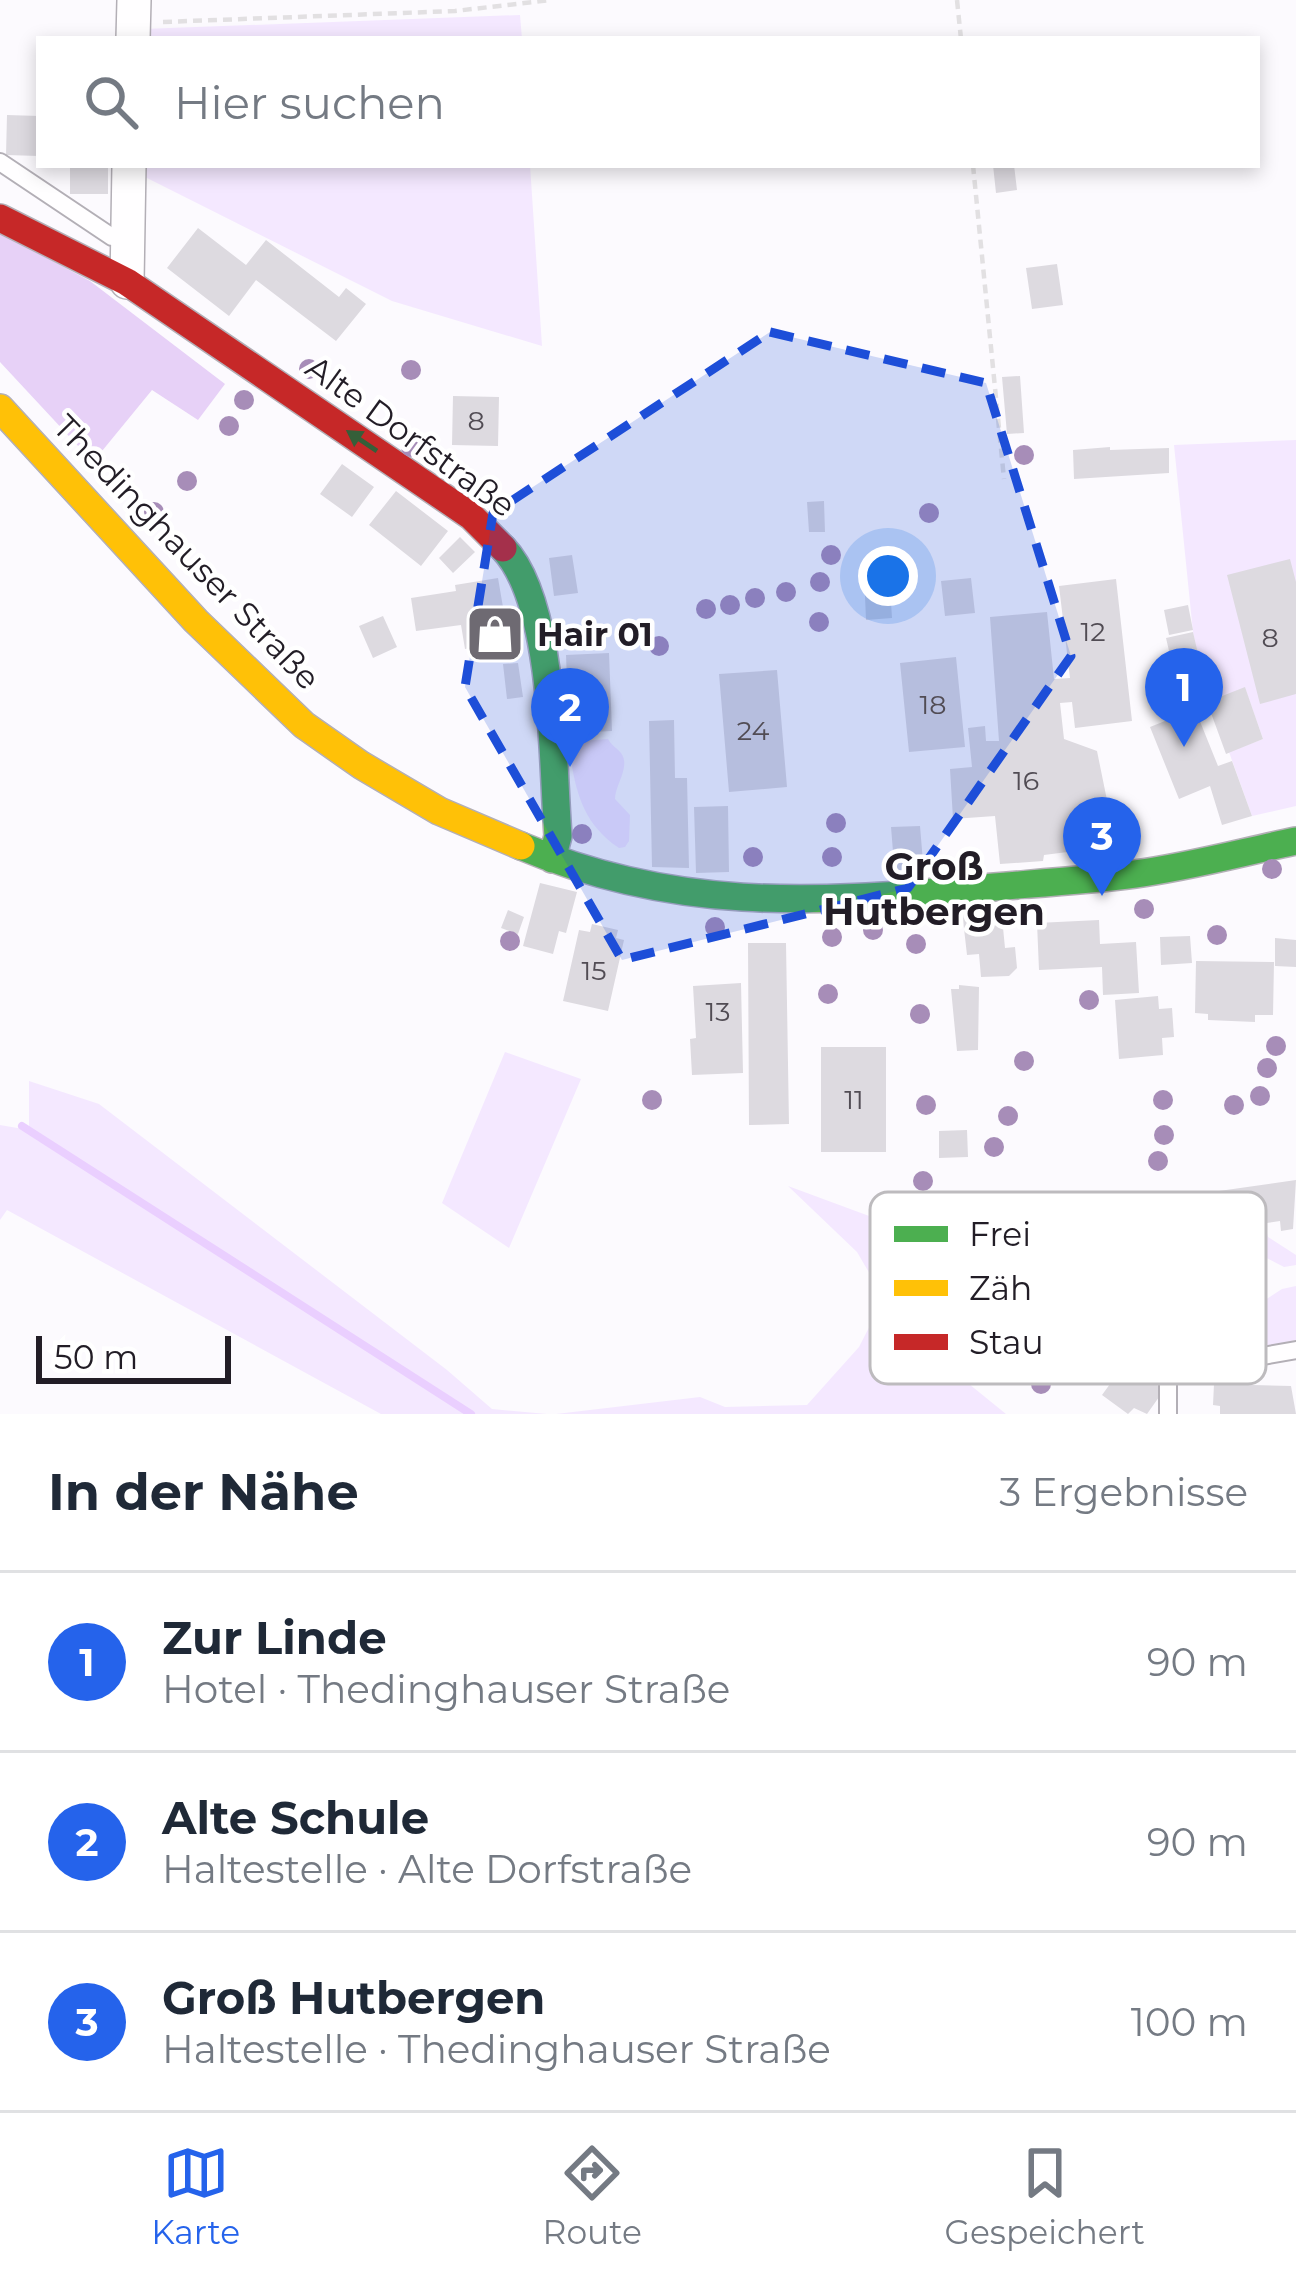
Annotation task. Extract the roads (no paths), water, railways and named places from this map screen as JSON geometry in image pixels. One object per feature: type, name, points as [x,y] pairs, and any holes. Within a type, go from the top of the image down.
[{"type":"main road","name":"Alte Dorfstraße","points":[[0,218],[127,282],[471,516],[514,560],[526,580],[543,657],[555,848]]},
{"type":"main road","name":"Thedinghauser Straße","points":[[0,408],[196,621],[304,725],[439,811],[555,848],[629,881],[692,894],[770,901],[864,899],[1138,874],[1296,841]]},
{"type":"street","points":[[127,282],[130,168]]},
{"type":"lane","points":[[0,162],[112,237],[128,240]]},
{"type":"lane","points":[[1266,1355],[1296,1350]]},
{"type":"waterway","points":[[22,1126],[471,1414]]},
{"type":"place","name":"Hair 01","points":[[495,634]]},
{"type":"place","name":"Zur Linde","points":[[1184,747]]},
{"type":"place","name":"Alte Schule","points":[[570,767]]},
{"type":"place","name":"Groß Hutbergen","points":[[1102,896]]},
{"type":"district","name":"Groß Hutbergen","points":[[934,888]]}]
